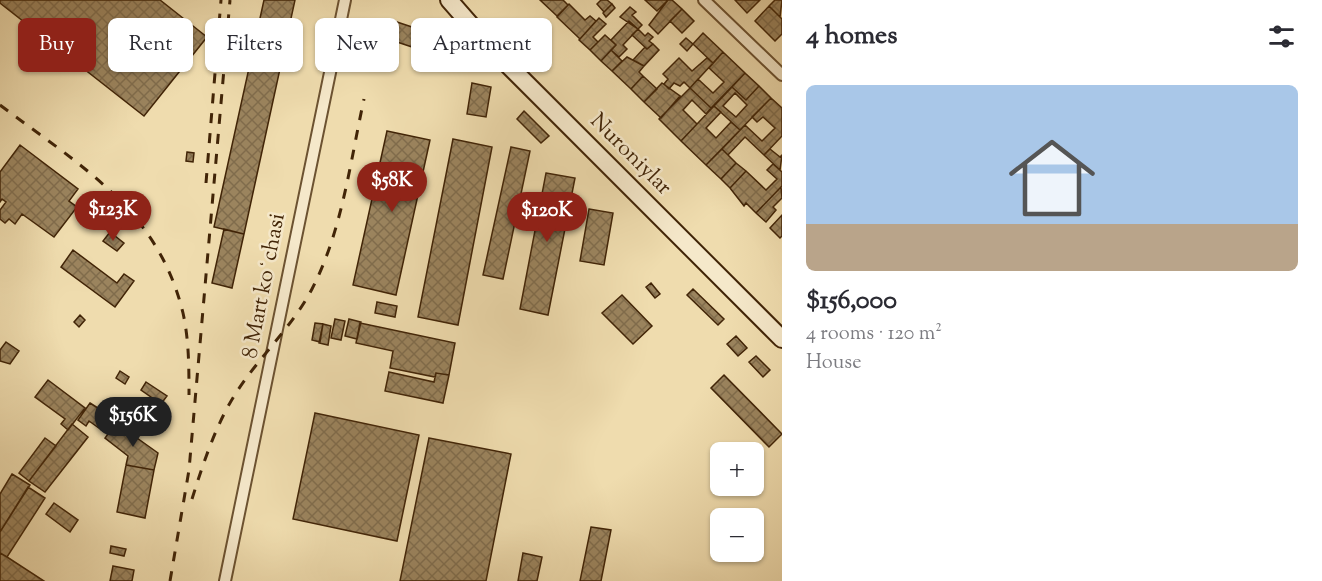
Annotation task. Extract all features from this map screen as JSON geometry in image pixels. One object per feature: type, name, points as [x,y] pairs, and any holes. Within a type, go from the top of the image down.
[{"type":"main road","name":"Nuroniylar","points":[[449,0],[491,48],[782,339]]},
{"type":"street","name":"8 Mart koʻchasi","points":[[225,581],[345,0]]},
{"type":"street","points":[[704,0],[782,75]]},
{"type":"building","points":[[0,0],[160,0],[183,18],[108,18],[108,72],[179,72],[144,116],[88,72],[96,72],[96,18],[19,18],[0,3]]},
{"type":"building","points":[[264,0],[295,0],[291,18],[260,18]]},
{"type":"building","points":[[540,0],[563,0],[568,5],[557,16]]},
{"type":"building","points":[[601,0],[607,0],[612,4],[604,12],[597,4]]},
{"type":"building","points":[[645,0],[668,0],[657,11]]},
{"type":"building","points":[[668,0],[672,0],[682,9],[658,34],[649,25]]},
{"type":"building","points":[[735,0],[760,0],[747,13]]},
{"type":"building","points":[[775,0],[782,0],[780,17],[769,6]]},
{"type":"building","points":[[569,4],[585,20],[590,16],[596,21],[580,39],[557,17]]},
{"type":"building","points":[[612,4],[615,8],[606,17],[603,13]]},
{"type":"building","points":[[769,6],[782,19],[782,34],[775,41],[755,21]]},
{"type":"building","points":[[630,7],[636,12],[632,15],[642,25],[638,29],[620,17]]},
{"type":"building","points":[[682,9],[694,21],[682,33],[670,21]]},
{"type":"building","points":[[599,18],[606,24],[593,37],[598,42],[590,50],[579,40]]},
{"type":"building","points":[[629,21],[638,29],[623,45],[627,49],[619,57],[611,50],[616,45],[611,40]]},
{"type":"building","points":[[399,23],[411,27],[411,47],[399,43]]},
{"type":"building","points":[[193,26],[205,35],[205,40],[193,55]]},
{"type":"building","points":[[638,29],[645,36],[648,33],[653,37],[649,41],[653,44],[647,49],[632,35]]},
{"type":"building","points":[[703,33],[723,52],[713,63],[693,44]]},
{"type":"building","points":[[605,35],[616,45],[601,61],[590,50]]},
{"type":"building","points":[[686,38],[693,44],[687,51],[680,44]]},
{"type":"building","points":[[653,44],[659,50],[644,66],[633,60],[645,47],[647,49]]},
{"type":"building","points":[[611,50],[622,61],[612,71],[601,61]]},
{"type":"building","points":[[723,52],[745,73],[711,108],[690,88],[698,79],[713,93],[724,82],[709,68]]},
{"type":"building","points":[[627,57],[644,66],[639,72],[643,76],[631,89],[612,71]]},
{"type":"building","points":[[679,58],[692,71],[707,58],[713,63],[690,88],[684,82],[680,86],[674,83],[669,89],[664,84],[668,79],[663,74]]},
{"type":"building","points":[[248,72],[279,72],[244,234],[214,227]]},
{"type":"building","points":[[745,73],[759,86],[746,100],[732,87]]},
{"type":"building","points":[[643,76],[657,89],[644,102],[631,89]]},
{"type":"building","points":[[472,83],[491,87],[486,117],[467,114]]},
{"type":"building","points":[[662,83],[680,96],[661,118],[644,102]]},
{"type":"building","points":[[759,86],[771,98],[740,130],[714,106],[732,87],[746,100]],"holes":[[[735,93],[747,105],[736,117],[723,106]]]},
{"type":"building","points":[[690,88],[711,108],[706,114],[692,100],[683,110],[697,124],[681,141],[659,119]]},
{"type":"building","points":[[771,98],[782,108],[782,136],[764,155],[745,137],[728,155],[722,149],[745,125],[762,141],[775,128],[763,117],[757,122],[752,117]]},
{"type":"building","points":[[714,106],[721,112],[706,128],[716,138],[731,122],[740,130],[706,165],[681,141]]},
{"type":"building","points":[[524,111],[549,136],[541,143],[517,119]]},
{"type":"building","points":[[387,131],[430,140],[396,295],[353,285]]},
{"type":"building","points":[[453,139],[492,147],[458,325],[418,317]]},
{"type":"building","points":[[20,145],[78,189],[69,201],[77,207],[54,237],[22,214],[15,224],[9,219],[5,223],[0,219],[0,210],[6,202],[2,199],[0,202],[0,172]]},
{"type":"building","points":[[511,147],[530,151],[503,279],[483,275]]},
{"type":"building","points":[[722,149],[736,163],[721,179],[706,165]]},
{"type":"building","points":[[770,149],[780,157],[782,155],[780,170],[764,155]]},
{"type":"building","points":[[187,152],[194,153],[193,162],[186,161]]},
{"type":"building","points":[[736,163],[746,171],[730,188],[721,179]]},
{"type":"building","points":[[773,164],[782,172],[782,186],[756,213],[746,203],[744,206],[730,188],[746,171],[766,190],[777,179],[767,170]]},
{"type":"building","points":[[546,173],[575,178],[548,315],[520,309]]},
{"type":"building","points":[[781,187],[782,198],[773,207],[776,210],[766,222],[756,213]]},
{"type":"building","points":[[589,209],[613,213],[604,265],[580,261]]},
{"type":"building","points":[[782,215],[782,236],[780,238],[770,228]]},
{"type":"building","points":[[224,229],[244,234],[232,288],[212,283]]},
{"type":"building","points":[[110,232],[124,243],[117,251],[103,241]]},
{"type":"building","points":[[73,250],[117,283],[124,274],[134,281],[115,307],[61,267]]},
{"type":"building","points":[[651,283],[660,294],[655,298],[646,287]]},
{"type":"building","points":[[693,289],[724,319],[718,325],[687,295]]},
{"type":"building","points":[[622,295],[652,326],[633,344],[602,313]]},
{"type":"building","points":[[377,302],[397,306],[395,317],[375,313]]},
{"type":"building","points":[[80,315],[85,320],[79,327],[74,322]]},
{"type":"building","points":[[335,319],[345,321],[341,340],[331,338]]},
{"type":"building","points":[[349,319],[361,322],[357,339],[345,336]]},
{"type":"building","points":[[315,323],[323,324],[320,342],[312,340]]},
{"type":"building","points":[[360,323],[455,343],[449,375],[436,373],[435,377],[390,368],[393,351],[356,343]]},
{"type":"building","points":[[323,324],[331,326],[328,345],[319,343]]},
{"type":"building","points":[[736,336],[747,348],[738,356],[727,344]]},
{"type":"building","points":[[6,342],[19,351],[10,364],[0,361],[0,350]]},
{"type":"building","points":[[756,356],[770,370],[763,377],[749,362]]},
{"type":"building","points":[[120,371],[129,377],[125,384],[116,378]]},
{"type":"building","points":[[389,372],[434,382],[436,373],[449,375],[443,403],[385,391]]},
{"type":"building","points":[[724,375],[782,434],[769,447],[711,388]]},
{"type":"building","points":[[48,380],[85,408],[68,430],[61,424],[65,419],[35,397]]},
{"type":"building","points":[[146,382],[167,396],[161,404],[141,390]]},
{"type":"building","points":[[90,403],[112,417],[103,431],[89,421],[86,426],[78,420]]},
{"type":"building","points":[[315,413],[419,435],[397,541],[293,519]]},
{"type":"building","points":[[116,423],[158,453],[154,470],[126,465],[128,456],[105,438]]},
{"type":"building","points":[[72,424],[88,437],[45,492],[29,481]]},
{"type":"building","points":[[45,438],[56,446],[29,481],[19,473]]},
{"type":"building","points":[[429,438],[511,454],[486,581],[400,581]]},
{"type":"building","points":[[126,465],[154,470],[145,518],[117,512]]},
{"type":"building","points":[[12,474],[30,485],[0,532],[0,494]]},
{"type":"building","points":[[28,487],[45,498],[7,557],[0,553],[0,532]]},
{"type":"building","points":[[54,503],[78,520],[70,532],[46,514]]},
{"type":"building","points":[[591,527],[611,530],[601,581],[580,581]]},
{"type":"building","points":[[111,546],[126,549],[124,556],[110,553]]},
{"type":"building","points":[[0,553],[7,557],[44,581],[0,581]]},
{"type":"building","points":[[523,553],[542,557],[537,581],[518,581]]},
{"type":"building","points":[[113,566],[134,570],[132,581],[110,581]]},
{"type":"railway","points":[[206,183],[221,0]]},
{"type":"railway","points":[[170,581],[189,470],[230,0]]},
{"type":"railway","points":[[192,499],[211,445],[229,405],[245,380],[304,303],[322,267],[338,220],[364,99]]},
{"type":"railway","points":[[0,105],[112,192],[135,217],[155,245],[171,277],[183,313],[188,344],[189,395]]}]
